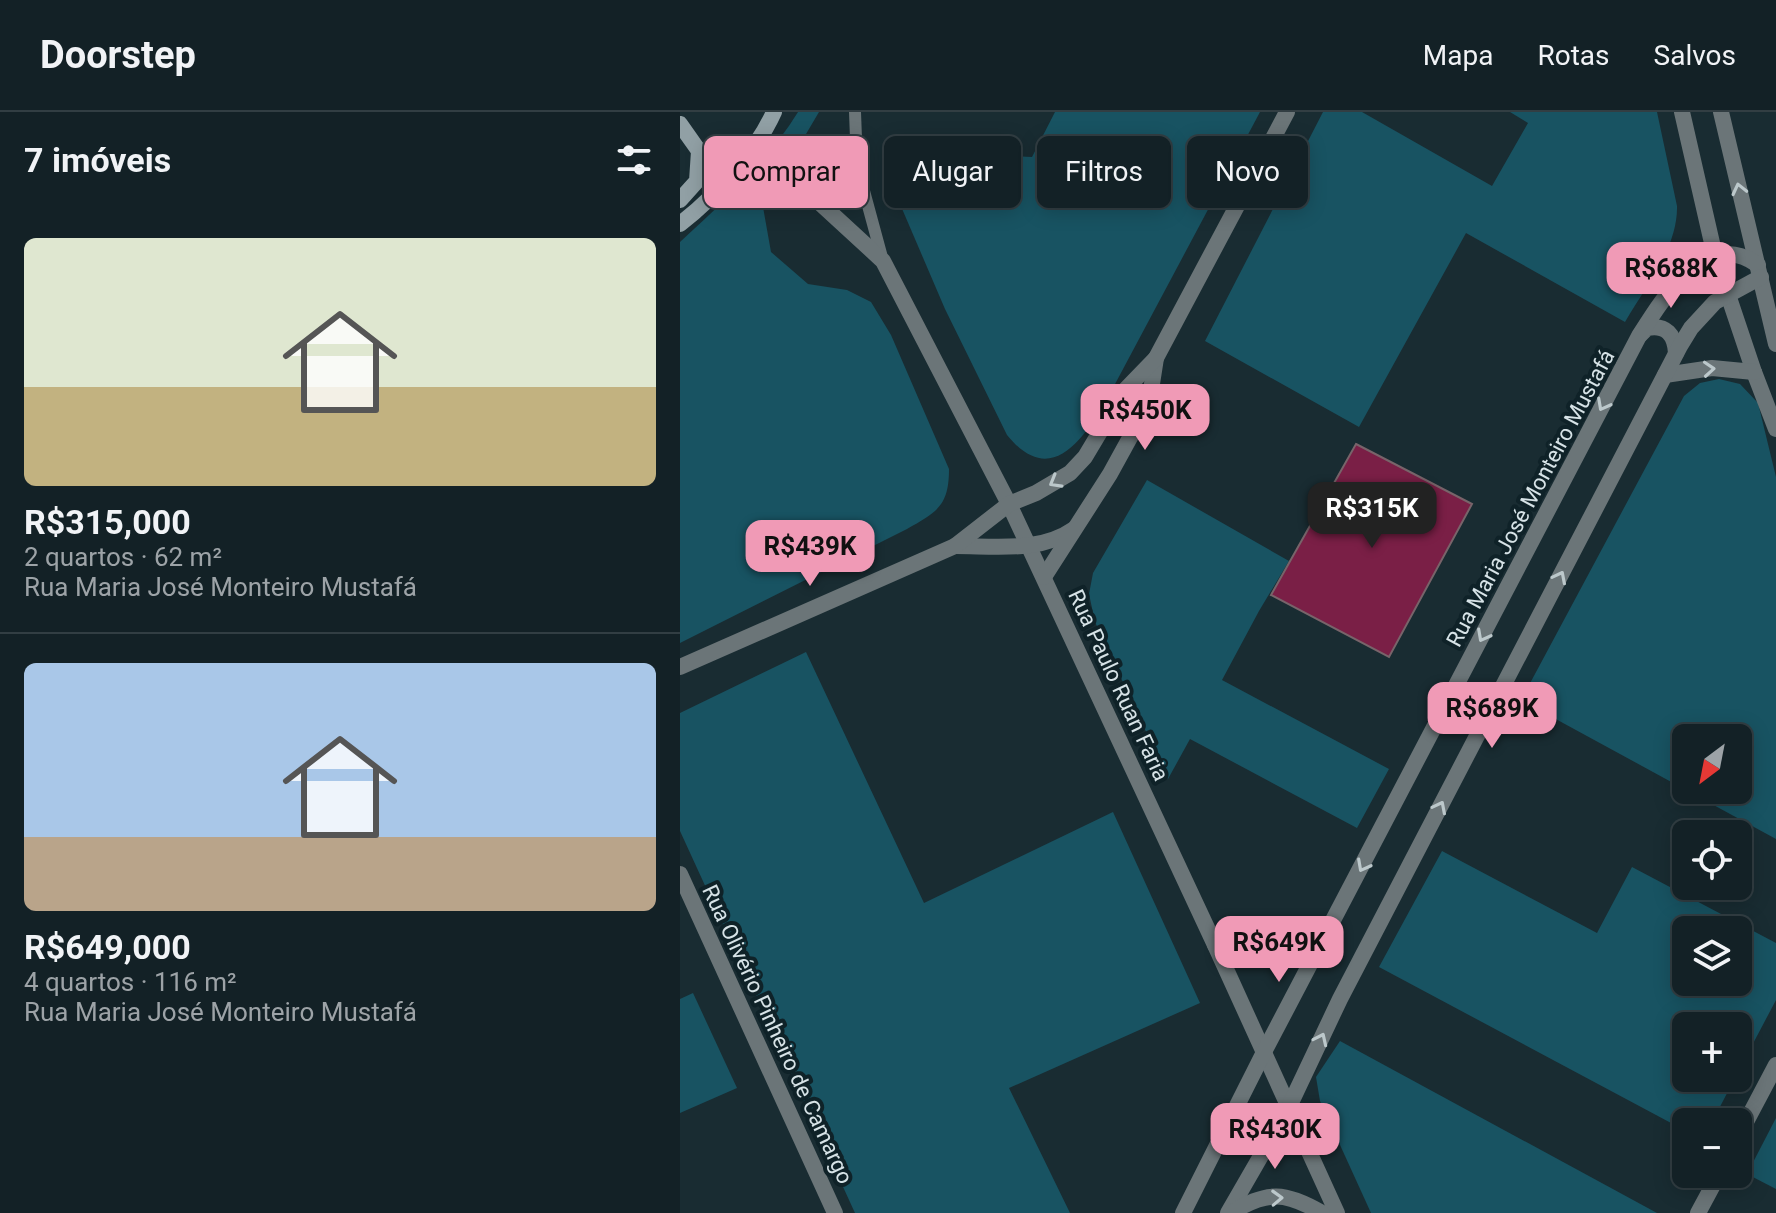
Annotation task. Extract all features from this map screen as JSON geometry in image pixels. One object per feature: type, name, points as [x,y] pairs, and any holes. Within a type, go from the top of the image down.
[{"type":"main road","points":[[680,224],[698,210],[763,136],[774,112]]},
{"type":"main road","points":[[680,124],[699,151],[697,181],[680,200]]},
{"type":"street","points":[[680,667],[955,546],[1009,504],[1036,493],[1070,473],[1085,457],[1125,390],[1156,358],[1287,112]]},
{"type":"street","points":[[1682,112],[1715,256],[1776,429]]},
{"type":"street","points":[[1721,112],[1776,344]]},
{"type":"street","name":"Rua Paulo Ruan Faria","points":[[825,208],[883,261],[1009,504],[1337,1213]]},
{"type":"street","points":[[1715,256],[1732,253],[1759,271]]},
{"type":"street","name":"Rua Maria José Monteiro Mustafá","points":[[1183,1213],[1264,1052],[1639,336],[1671,287],[1688,271],[1715,256]]},
{"type":"street","points":[[1229,1213],[1288,1109],[1340,999],[1676,353],[1703,313],[1759,271]]},
{"type":"street","name":"Rua Maria José Monteiro Mustafá","points":[[1639,336],[1647,328],[1664,328],[1675,341],[1676,353]]},
{"type":"street","points":[[1044,577],[1079,525],[1149,403],[1156,358]]},
{"type":"street","points":[[1665,375],[1712,368],[1754,372]]},
{"type":"street","points":[[955,546],[1030,546],[1054,540],[1079,525]]},
{"type":"street","name":"Rua Olivério Pinheiro de Camargo","points":[[680,874],[835,1213]]},
{"type":"street","points":[[1215,945],[1262,952],[1327,935]]},
{"type":"street","points":[[1752,1110],[1776,1065]]},
{"type":"street","points":[[1698,1213],[1711,1188]]},
{"type":"street","points":[[1229,1213],[1249,1202],[1270,1197],[1293,1197],[1322,1213]]},
{"type":"lane","points":[[855,112],[857,165],[883,261]]},
{"type":"shaded area","points":[[798,112],[819,112],[805,136],[781,136]]},
{"type":"shaded area","points":[[1055,112],[1260,112],[1247,136],[1187,136],[1187,208],[1209,208],[1097,416],[1075,443],[1064,453],[1051,458],[1037,458],[1007,435],[945,309],[902,208],[1021,208],[1021,156],[1032,157],[1037,147],[1037,208],[1171,208],[1171,136],[1043,136]]},
{"type":"shaded area","points":[[1323,112],[1362,112],[1492,186],[1528,123],[1510,112],[1657,112],[1677,206],[1676,222],[1659,267],[1625,322],[1466,233],[1359,427],[1205,341],[1274,208],[1308,208],[1308,141]]},
{"type":"shaded area","points":[[715,208],[763,208],[771,252],[808,284],[847,290],[871,302],[891,335],[949,469],[944,500],[926,518],[680,643],[680,242]]},
{"type":"shaded area","points":[[1719,379],[1740,384],[1758,403],[1776,477],[1776,839],[1752,826],[1752,820],[1741,820],[1712,804],[1752,804],[1752,724],[1672,724],[1672,782],[1521,700],[1684,396],[1700,383]]},
{"type":"shaded area","points":[[1147,480],[1289,561],[1222,680],[1389,769],[1357,828],[1190,739],[1168,779],[1095,622],[1089,594],[1093,573]]},
{"type":"shaded area","points":[[806,652],[924,903],[1113,812],[1200,1003],[1009,1088],[1070,1213],[855,1213],[680,831],[680,713]]},
{"type":"shaded area","points":[[1442,851],[1597,933],[1632,867],[1672,888],[1672,900],[1695,900],[1725,916],[1672,916],[1672,996],[1752,996],[1752,930],[1776,943],[1776,1000],[1752,1045],[1752,1012],[1672,1012],[1672,1092],[1728,1092],[1719,1108],[1672,1108],[1672,1124],[1379,967]]},
{"type":"shaded area","points":[[693,993],[737,1088],[680,1113],[680,999]]},
{"type":"shaded area","points":[[1340,1041],[1657,1213],[1371,1213],[1320,1101],[1316,1077]]},
{"type":"shaded area","points":[[1776,1118],[1776,1189],[1752,1177],[1752,1164]]},
{"type":"building","points":[[1356,444],[1472,504],[1389,657],[1271,595]]}]
